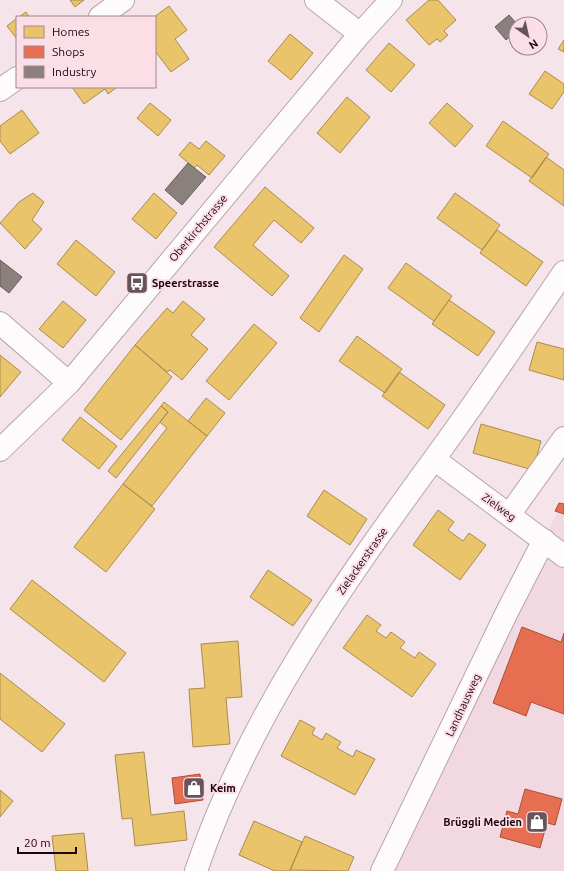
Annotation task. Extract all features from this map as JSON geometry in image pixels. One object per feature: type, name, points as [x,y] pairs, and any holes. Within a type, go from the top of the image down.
[{"type":"street","points":[[101,16],[123,0]]},
{"type":"street","points":[[316,0],[360,34]]},
{"type":"street","name":"Oberkirchstrasse","points":[[0,450],[69,383],[360,34],[391,0]]},
{"type":"street","points":[[0,90],[16,79]]},
{"type":"street","name":"Zielackerstrasse","points":[[196,871],[219,809],[270,705],[322,618],[564,272]]},
{"type":"street","points":[[0,323],[69,383]]},
{"type":"street","points":[[509,515],[564,438]]},
{"type":"street","name":"Zielweg","points":[[434,459],[564,556]]},
{"type":"street","name":"Landhausweg","points":[[382,871],[507,612],[544,540]]},
{"type":"shaded area","points":[[564,500],[564,871],[387,871],[543,541]]},
{"type":"building: Homes","points":[[70,0],[84,0],[75,7]]},
{"type":"building: Homes","points":[[429,0],[438,0],[456,20],[444,31],[448,35],[440,42],[437,39],[429,45],[406,20]]},
{"type":"building: Homes","points":[[169,6],[187,30],[175,39],[189,59],[171,72],[156,52],[155,16]]},
{"type":"building: Homes","points":[[26,12],[28,16],[20,16]]},
{"type":"building: Homes","points":[[16,19],[16,38],[7,26]]},
{"type":"building: Homes","points":[[290,34],[313,53],[291,80],[268,61]]},
{"type":"building: Homes","points":[[564,40],[564,52],[558,49]]},
{"type":"building: Homes","points":[[389,43],[415,65],[391,92],[366,70]]},
{"type":"building: Homes","points":[[545,71],[564,84],[564,92],[552,109],[529,94]]},
{"type":"building: Homes","points":[[73,88],[116,88],[108,94],[105,89],[84,104]]},
{"type":"building: Homes","points":[[347,97],[370,117],[340,153],[317,133]]},
{"type":"building: Homes","points":[[150,103],[171,120],[158,136],[137,118]]},
{"type":"building: Homes","points":[[447,103],[473,126],[455,147],[429,123]]},
{"type":"building: Homes","points":[[22,110],[39,133],[10,154],[0,141],[0,126]]},
{"type":"building: Homes","points":[[503,121],[549,154],[532,178],[486,146]]},
{"type":"building: Homes","points":[[206,141],[225,156],[209,175],[197,165],[194,168],[179,155],[190,142],[199,149]]},
{"type":"building: Homes","points":[[546,157],[564,170],[564,206],[529,181]]},
{"type":"building: Homes","points":[[265,187],[314,228],[301,243],[274,220],[253,245],[289,276],[272,296],[214,247]]},
{"type":"building: Homes","points":[[33,193],[44,202],[32,220],[42,229],[25,249],[0,223],[19,202]]},
{"type":"building: Homes","points":[[154,193],[177,213],[156,239],[132,219]]},
{"type":"building: Homes","points":[[455,193],[500,225],[482,250],[437,218]]},
{"type":"building: Homes","points":[[497,230],[543,262],[526,286],[480,253]]},
{"type":"building: Homes","points":[[76,240],[115,272],[96,296],[57,264]]},
{"type":"building: Homes","points":[[344,255],[363,269],[319,332],[300,318]]},
{"type":"building: Homes","points":[[406,263],[452,296],[434,321],[388,288]]},
{"type":"building: Homes","points":[[449,300],[495,332],[478,356],[432,324]]},
{"type":"building: Homes","points":[[63,301],[86,320],[63,348],[39,329]]},
{"type":"building: Homes","points":[[183,301],[205,319],[191,335],[208,349],[182,380],[170,370],[167,372],[135,345],[167,308],[173,313]]},
{"type":"building: Homes","points":[[254,324],[277,343],[229,400],[206,381]]},
{"type":"building: Homes","points":[[357,336],[402,369],[385,393],[339,361]]},
{"type":"building: Homes","points":[[537,342],[564,349],[564,380],[529,370]]},
{"type":"building: Homes","points":[[135,345],[172,377],[121,440],[84,410]]},
{"type":"building: Homes","points":[[0,355],[21,372],[0,397]]},
{"type":"building: Homes","points":[[399,372],[445,405],[428,429],[382,396]]},
{"type":"building: Homes","points":[[206,398],[225,413],[207,436],[188,421]]},
{"type":"building: Homes","points":[[164,402],[207,436],[152,506],[123,484],[167,428],[160,422],[168,412],[161,406]]},
{"type":"building: Homes","points":[[161,406],[168,412],[116,478],[108,471]]},
{"type":"building: Homes","points":[[80,417],[117,446],[99,469],[62,440]]},
{"type":"building: Homes","points":[[481,424],[541,441],[533,470],[473,453]]},
{"type":"building: Homes","points":[[123,484],[155,509],[106,572],[74,547]]},
{"type":"building: Homes","points":[[324,490],[367,519],[350,545],[307,516]]},
{"type":"building: Homes","points":[[438,510],[454,522],[448,530],[463,541],[469,533],[486,545],[460,580],[413,545]]},
{"type":"building: Homes","points":[[268,570],[312,600],[293,626],[250,597]]},
{"type":"building: Homes","points":[[32,580],[126,653],[104,682],[10,609]]},
{"type":"building: Homes","points":[[367,615],[381,625],[376,631],[386,638],[391,632],[405,642],[400,648],[415,658],[419,652],[436,664],[412,697],[343,648]]},
{"type":"building: Homes","points":[[238,641],[242,697],[226,698],[230,744],[193,747],[189,689],[205,688],[201,644]]},
{"type":"building: Homes","points":[[0,673],[65,724],[42,752],[0,719]]},
{"type":"building: Homes","points":[[300,720],[315,728],[312,734],[322,740],[326,733],[341,742],[337,748],[353,757],[356,750],[375,759],[355,795],[281,756]]},
{"type":"building: Homes","points":[[144,752],[151,815],[184,811],[187,840],[135,846],[132,818],[122,819],[115,755]]},
{"type":"building: Homes","points":[[0,790],[13,801],[0,817]]},
{"type":"building: Homes","points":[[254,821],[302,842],[290,871],[275,871],[239,855]]},
{"type":"building: Homes","points":[[84,833],[88,871],[56,871],[52,836]]},
{"type":"building: Homes","points":[[305,836],[354,857],[348,871],[290,870]]},
{"type":"building: Shops","points":[[559,503],[564,504],[564,514],[555,511]]},
{"type":"building: Shops","points":[[522,627],[561,642],[564,633],[564,714],[531,702],[526,716],[493,703]]},
{"type":"building: Shops","points":[[200,774],[203,800],[175,804],[172,778]]},
{"type":"building: Shops","points":[[525,789],[562,799],[555,825],[547,823],[540,848],[500,837],[507,811],[518,814]]},
{"type":"building: Industry","points":[[509,15],[510,16],[508,16],[508,38],[506,40],[495,27]]},
{"type":"building: Industry","points":[[188,163],[206,177],[182,205],[165,190]]},
{"type":"building: Industry","points":[[0,260],[22,277],[9,293],[0,286]]},
{"type":"place","name":"Speerstrasse","points":[[137,283]]},
{"type":"place","name":"Keim","points":[[194,788]]},
{"type":"place","name":"Brüggli Medien","points":[[537,822]]}]
